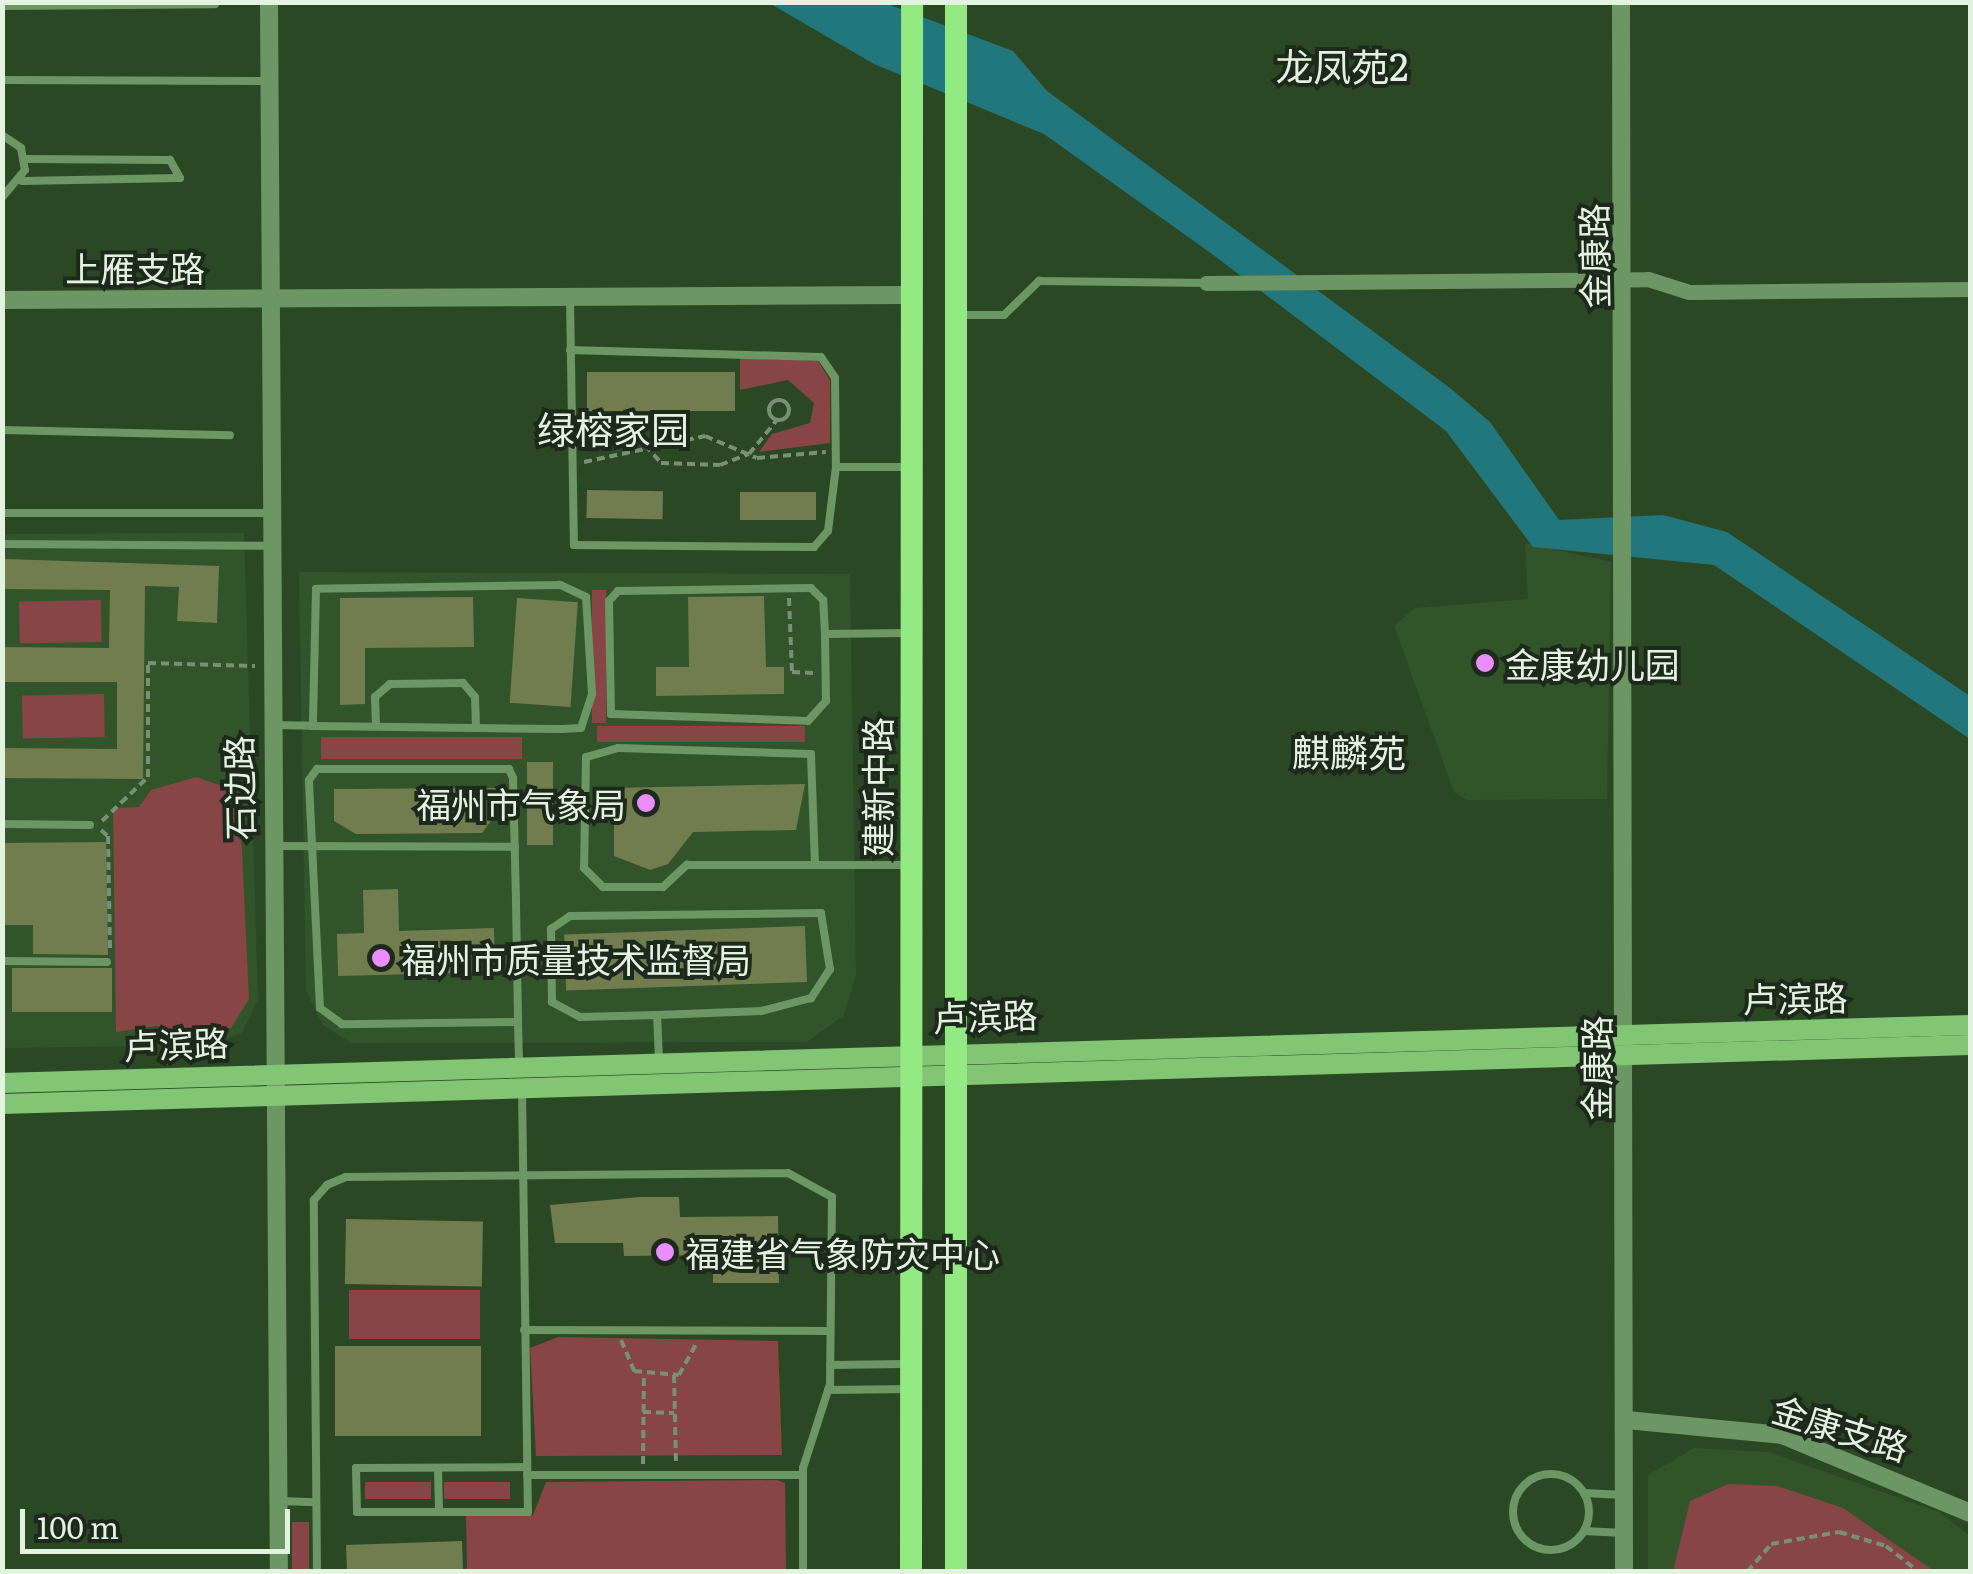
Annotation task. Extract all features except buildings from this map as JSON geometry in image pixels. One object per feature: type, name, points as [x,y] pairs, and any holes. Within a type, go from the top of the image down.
[{"type":"main road","points":[[956,2],[956,1572]]},
{"type":"main road","name":"建新中路","points":[[911,1572],[912,6]]},
{"type":"main road","name":"卢滨路","points":[[2,1083],[277,1082],[520,1074],[659,1058],[910,1060],[1628,1043],[1970,1025]]},
{"type":"main road","points":[[1628,1043],[1970,1045]]},
{"type":"main road","points":[[520,1074],[910,1060]]},
{"type":"main road","points":[[2,1104],[277,1082]]},
{"type":"street","name":"石边路","points":[[268,2],[265,513],[277,1082],[279,1572]]},
{"type":"street","name":"金康路","points":[[1620,2],[1626,279],[1628,1043],[1624,1572]]},
{"type":"street","points":[[1206,283],[1626,279],[1689,292],[1970,290]]},
{"type":"street","name":"上雁支路","points":[[2,300],[909,295]]},
{"type":"street","name":"金康支路","points":[[1626,1420],[1782,1435],[1970,1513]]},
{"type":"lane","points":[[2,6],[215,4]]},
{"type":"lane","points":[[2,80],[268,82]]},
{"type":"lane","points":[[2,135],[25,159],[170,160],[180,178],[22,181],[2,196]]},
{"type":"lane","points":[[22,181],[25,159]]},
{"type":"lane","points":[[957,315],[1004,315],[1039,281],[1206,283]]},
{"type":"lane","points":[[570,298],[570,350],[570,534],[584,548],[814,547],[828,531],[836,467],[835,378],[820,358],[570,350]]},
{"type":"lane","points":[[2,430],[230,436]]},
{"type":"lane","points":[[836,467],[911,467]]},
{"type":"lane","points":[[2,513],[265,513]]},
{"type":"lane","points":[[2,544],[266,546]]},
{"type":"lane","points":[[270,725],[313,726],[376,726],[476,728],[580,728],[589,717],[586,597],[575,588],[316,588],[313,726]]},
{"type":"lane","points":[[789,588],[820,593],[825,634],[823,712],[808,721],[611,714],[613,593],[789,588]]},
{"type":"lane","points":[[825,634],[910,633]]},
{"type":"lane","points":[[376,726],[375,697],[390,684],[463,683],[476,696],[476,728]]},
{"type":"lane","points":[[815,865],[814,762],[800,749],[618,748],[586,758],[589,882],[662,887],[687,865],[815,865],[910,865]]},
{"type":"lane","points":[[518,1022],[328,1018],[320,1008],[309,780],[317,770],[501,765],[514,778],[518,1022],[520,1074],[521,1173],[524,1330],[527,1471],[528,1512],[357,1512],[356,1468],[438,1468],[527,1471],[643,1475],[803,1475]]},
{"type":"lane","points":[[2,824],[90,824]]},
{"type":"lane","points":[[272,846],[515,847]]},
{"type":"lane","points":[[821,913],[830,969],[811,998],[761,1010],[658,1015],[580,1017],[552,1002],[551,929],[570,916],[821,913]]},
{"type":"lane","points":[[2,961],[106,962]]},
{"type":"lane","points":[[658,1015],[659,1058]]},
{"type":"lane","points":[[316,1572],[314,1200],[346,1177],[521,1173],[806,1175],[832,1196],[830,1366],[828,1390],[803,1475],[803,1572]]},
{"type":"lane","points":[[524,1330],[830,1331]]},
{"type":"lane","points":[[830,1366],[911,1364]]},
{"type":"lane","points":[[828,1390],[911,1389]]},
{"type":"lane","points":[[438,1468],[439,1512]]},
{"type":"lane","points":[[1624,1533],[1584,1532],[1564,1548],[1539,1548],[1520,1535],[1513,1512],[1520,1490],[1539,1476],[1564,1477],[1584,1494],[1625,1495]]},
{"type":"lane","points":[[1584,1494],[1584,1532]]},
{"type":"lane","points":[[279,1501],[316,1502]]},
{"type":"path","points":[[645,445],[661,462],[688,468],[748,454],[777,420],[789,414],[782,400],[768,408],[777,420]]},
{"type":"path","points":[[570,467],[645,445],[704,436],[748,454],[782,461],[836,449]]},
{"type":"path","points":[[789,588],[792,672],[825,673]]},
{"type":"path","points":[[100,825],[148,777],[148,663],[268,666]]},
{"type":"path","points":[[90,824],[100,825],[108,836],[106,962]]},
{"type":"path","points":[[621,1330],[621,1352],[644,1374],[674,1375],[689,1369],[697,1330]]},
{"type":"path","points":[[643,1475],[644,1374]]},
{"type":"path","points":[[674,1375],[676,1475]]},
{"type":"path","points":[[644,1412],[675,1414]]},
{"type":"path","points":[[1748,1572],[1771,1544],[1840,1532],[1886,1546],[1920,1572]]},
{"type":"shaded area","points":[[740,356],[818,361],[830,380],[830,443],[759,452],[772,434],[810,423],[814,403],[788,380],[740,390]]},
{"type":"shaded area","points":[[244,533],[258,999],[242,1033],[208,1045],[3,1048],[3,534]]},
{"type":"shaded area","points":[[1525,543],[1611,562],[1607,799],[1467,800],[1454,792],[1394,626],[1415,608],[1528,599]]},
{"type":"shaded area","points":[[299,572],[850,574],[856,975],[844,1015],[807,1042],[351,1043],[323,1025],[306,991]]},
{"type":"shaded area","points":[[592,590],[606,590],[606,723],[592,723]]},
{"type":"shaded area","points":[[101,600],[102,642],[20,643],[19,601]]},
{"type":"shaded area","points":[[104,694],[105,737],[23,738],[22,695]]},
{"type":"shaded area","points":[[597,726],[805,726],[805,742],[597,742]]},
{"type":"shaded area","points":[[321,737],[522,737],[522,759],[321,759]]},
{"type":"shaded area","points":[[196,777],[228,788],[240,808],[249,999],[231,1028],[212,1038],[178,1038],[157,1026],[116,1032],[113,808],[139,807],[151,790]]},
{"type":"shaded area","points":[[349,1290],[480,1290],[480,1339],[349,1339]]},
{"type":"shaded area","points":[[558,1337],[778,1341],[782,1455],[536,1456],[530,1348]]},
{"type":"shaded area","points":[[1694,1448],[1769,1452],[1939,1512],[1970,1536],[1970,1571],[1648,1572],[1648,1475]]},
{"type":"shaded area","points":[[365,1482],[431,1482],[431,1499],[365,1499]]},
{"type":"shaded area","points":[[444,1482],[510,1482],[510,1499],[444,1499]]},
{"type":"shaded area","points":[[546,1482],[785,1483],[786,1571],[467,1571],[466,1516],[533,1515]]},
{"type":"shaded area","points":[[1728,1484],[1777,1486],[1843,1508],[1934,1571],[1673,1571],[1690,1501]]},
{"type":"shaded area","points":[[292,1522],[309,1522],[309,1571],[292,1571]]},
{"type":"water","points":[[769,3],[885,3],[1013,51],[1047,91],[1450,388],[1490,422],[1559,520],[1663,515],[1727,532],[1970,696],[1970,739],[1714,565],[1533,547],[1446,431],[1212,254],[1044,134],[874,64]]},
{"type":"place","name":"金康幼儿园","points":[[1485,663]]},
{"type":"place","name":"福州市气象局","points":[[646,803]]},
{"type":"place","name":"福州市质量技术监督局","points":[[381,958]]},
{"type":"place","name":"福建省气象防灾中心","points":[[665,1252]]},
{"type":"district","name":"龙凤苑2","points":[[1342,65]]},
{"type":"district","name":"绿榕家园","points":[[613,428]]},
{"type":"district","name":"麒麟苑","points":[[1349,751]]}]
